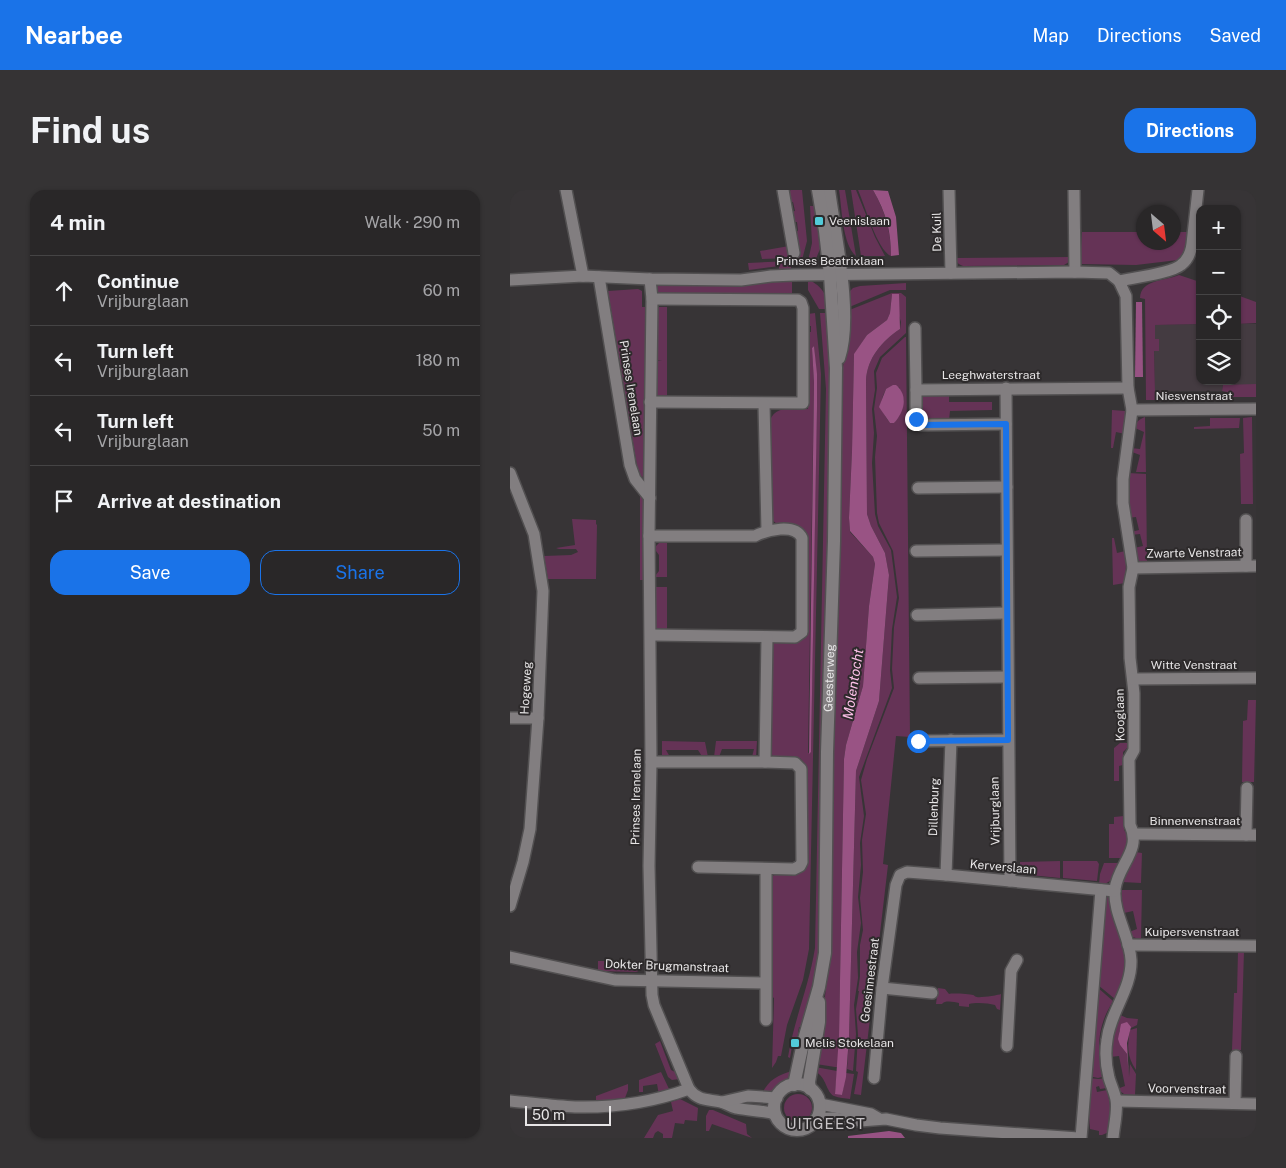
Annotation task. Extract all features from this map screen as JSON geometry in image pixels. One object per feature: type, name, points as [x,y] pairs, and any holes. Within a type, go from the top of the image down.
[{"type":"main road","name":"Geesterweg","points":[[818,190],[835,275]]},
{"type":"main road","name":"Geesterweg","points":[[794,1085],[803,1043],[819,987],[825,953],[827,752],[834,541],[836,368],[835,275],[829,190]]},
{"type":"main road","name":"Geesterweg","points":[[810,1089],[809,1082],[819,1022],[819,987]]},
{"type":"main road","points":[[794,1085],[810,1089],[815,1093],[820,1104],[820,1112],[814,1123],[804,1133],[796,1130],[789,1133],[775,1114],[777,1098],[786,1088],[794,1085]]},
{"type":"street","points":[[566,190],[583,276]]},
{"type":"street","points":[[783,190],[794,253]]},
{"type":"street","name":"De Kuil","points":[[949,190],[951,273]]},
{"type":"street","points":[[1074,190],[1076,272]]},
{"type":"street","points":[[1119,281],[1176,268],[1187,258],[1191,252],[1198,190]]},
{"type":"street","name":"Prinses Beatrixlaan","points":[[510,280],[583,276],[741,280],[771,276],[1076,272],[1109,273],[1119,281]]},
{"type":"street","name":"Prinses Irenelaan","points":[[600,276],[630,466],[635,479],[650,498]]},
{"type":"street","name":"Prinses Irenelaan","points":[[650,279],[652,299],[649,536],[651,635],[648,866],[652,980],[654,1005],[689,1089]]},
{"type":"street","name":"Kooglaan","points":[[1113,1138],[1117,1101],[1109,1076],[1106,1054],[1107,1039],[1112,1017],[1130,976],[1131,960],[1115,891],[1119,873],[1134,843],[1134,834],[1130,825],[1129,785],[1129,759],[1134,750],[1129,587],[1133,568],[1123,502],[1123,479],[1132,410],[1128,388],[1126,296],[1119,281]]},
{"type":"street","points":[[650,402],[803,403],[803,308],[801,302],[794,299],[652,299]]},
{"type":"street","points":[[915,328],[917,422],[921,425],[1006,424]]},
{"type":"street","name":"Vrijburglaan","points":[[1006,388],[1006,613],[1010,881]]},
{"type":"street","name":"Leeghwaterstraat","points":[[916,390],[1128,388]]},
{"type":"street","points":[[764,404],[767,530]]},
{"type":"street","name":"Niesvenstraat","points":[[1132,410],[1256,409]]},
{"type":"street","name":"Hogeweg","points":[[510,473],[515,500],[534,534],[543,591],[538,718],[530,829],[523,862],[510,906]]},
{"type":"street","points":[[918,488],[1006,487]]},
{"type":"street","points":[[1246,520],[1251,566]]},
{"type":"street","points":[[649,536],[755,536],[767,530],[794,530],[798,531],[802,538],[802,632],[795,637],[651,635]]},
{"type":"street","points":[[916,551],[1006,550]]},
{"type":"street","name":"Zwarte Venstraat","points":[[1133,568],[1251,566]]},
{"type":"street","points":[[918,615],[1006,613]]},
{"type":"street","points":[[762,636],[765,762]]},
{"type":"street","points":[[919,678],[1007,677]]},
{"type":"street","name":"Witte Venstraat","points":[[1133,679],[1256,678]]},
{"type":"street","points":[[510,718],[538,718]]},
{"type":"street","name":"Dillenburg","points":[[946,875],[951,740]]},
{"type":"street","points":[[918,741],[1008,740]]},
{"type":"street","points":[[650,762],[795,763],[801,769],[802,862],[800,866],[794,869],[698,866]]},
{"type":"street","points":[[1247,788],[1251,835]]},
{"type":"street","name":"Binnenvenstraat","points":[[1134,834],[1251,835]]},
{"type":"street","points":[[766,869],[766,1020]]},
{"type":"street","name":"Kerverslaan","points":[[896,885],[898,878],[906,872],[1115,891]]},
{"type":"street","name":"Goesinnestraat","points":[[874,1078],[882,988],[896,885]]},
{"type":"street","points":[[820,1104],[871,1114],[880,1118],[940,1128],[1079,1138],[1101,890]]},
{"type":"street","name":"Kuipersvenstraat","points":[[1128,945],[1256,946]]},
{"type":"street","name":"Dokter Brugmanstraat","points":[[510,957],[603,979],[765,982]]},
{"type":"street","points":[[1007,1046],[1011,971],[1017,960]]},
{"type":"street","points":[[882,988],[932,993]]},
{"type":"street","points":[[1236,1056],[1236,1103]]},
{"type":"street","points":[[510,1101],[576,1107],[609,1105],[653,1101],[689,1089],[702,1100],[722,1102],[748,1096],[777,1098]]},
{"type":"street","name":"Voorvenstraat","points":[[1117,1101],[1256,1104]]},
{"type":"street","points":[[722,1102],[735,1108],[757,1109],[775,1114]]},
{"type":"street","points":[[816,1119],[832,1118],[860,1121],[880,1118]]},
{"type":"shaded area","points":[[802,190],[807,241],[802,260],[798,261],[794,232],[798,231],[797,222],[792,222],[790,212],[795,211],[793,202],[788,202],[787,192]]},
{"type":"shaded area","points":[[839,190],[845,190],[856,256],[851,250],[845,235]]},
{"type":"shaded area","points":[[851,190],[856,190],[875,237],[885,256],[861,256]]},
{"type":"shaded area","points":[[858,190],[873,190],[877,198],[888,230],[891,256],[886,252],[876,236]]},
{"type":"shaded area","points":[[873,190],[888,191],[896,217],[899,255],[891,256],[887,222]]},
{"type":"shaded area","points":[[810,206],[815,206],[820,249],[815,261],[808,261],[812,243]]},
{"type":"shaded area","points":[[1082,232],[1136,232],[1136,250],[1181,250],[1181,232],[1188,232],[1186,251],[1178,260],[1136,265],[1080,264]]},
{"type":"shaded area","points":[[789,246],[791,256],[789,258],[762,259],[760,251]]},
{"type":"shaded area","points":[[1071,257],[1069,262],[1064,265],[963,266],[957,262],[956,258]]},
{"type":"shaded area","points":[[791,261],[791,270],[779,270],[779,266],[749,270],[748,263]]},
{"type":"shaded area","points":[[1179,275],[1196,281],[1196,324],[1155,325],[1155,339],[1159,339],[1159,351],[1154,351],[1155,391],[1167,391],[1167,400],[1146,400],[1145,299],[1140,298],[1141,292],[1149,284]]},
{"type":"shaded area","points":[[792,280],[792,295],[658,294],[656,287],[660,284],[741,286]]},
{"type":"shaded area","points":[[811,281],[819,286],[824,293],[830,309],[819,309],[808,290],[808,282]]},
{"type":"shaded area","points":[[906,283],[906,290],[890,290],[847,308],[848,293],[853,288]]},
{"type":"shaded area","points":[[638,289],[642,291],[642,307],[645,307],[645,471],[643,477],[638,472],[608,291]]},
{"type":"shaded area","points":[[892,293],[901,293],[906,297],[906,333],[880,357],[874,371],[872,463],[875,514],[878,526],[891,550],[897,597],[892,629],[890,670],[892,688],[859,777],[864,816],[860,843],[861,865],[858,897],[861,923],[857,952],[858,978],[854,1005],[856,1034],[853,1071],[847,1069],[856,771],[879,701],[889,575],[885,553],[867,514],[866,381],[872,358],[887,339],[900,329],[901,322],[892,294],[890,313],[887,320],[867,335],[854,355],[850,532],[873,557],[875,564],[869,606],[863,686],[846,745],[844,759],[839,1036],[838,1067],[835,1067],[816,1064],[830,951],[841,381],[846,346],[847,311]]},
{"type":"shaded area","points":[[892,294],[899,294],[900,329],[887,339],[872,358],[866,381],[867,514],[885,553],[889,575],[879,701],[856,771],[849,1037],[846,1077],[842,1095],[835,1094],[839,1036],[844,759],[846,745],[863,686],[869,606],[875,564],[873,557],[850,531],[854,354],[867,335],[887,320],[890,313]]},
{"type":"shaded area","points":[[1241,296],[1256,302],[1256,323],[1241,324]]},
{"type":"shaded area","points":[[1136,302],[1142,302],[1143,377],[1135,377]]},
{"type":"shaded area","points":[[659,307],[667,307],[667,398],[656,397],[656,361],[662,360],[656,360],[657,309]]},
{"type":"shaded area","points":[[815,313],[821,374],[809,949],[803,980],[787,1025],[781,1056],[778,1056],[772,1068],[774,998],[771,996],[771,877],[780,874],[799,873],[806,866],[805,764],[800,758],[774,758],[771,753],[771,645],[776,641],[799,641],[806,635],[807,536],[800,527],[778,524],[770,516],[770,420],[776,412],[781,410],[808,409],[808,332],[811,332],[811,326],[808,326],[808,314]],"holes":[[[814,346],[817,385],[811,752],[808,753],[814,383],[812,348]]]},
{"type":"shaded area","points":[[820,313],[830,313],[830,439],[820,945],[818,965],[803,1028],[799,1027],[797,1040],[793,1040],[790,1058],[788,1057],[791,1043],[815,948],[826,389]]},
{"type":"shaded area","points":[[1196,324],[1196,385],[1223,385],[1222,391],[1155,391],[1154,351],[1159,351],[1159,340],[1155,339],[1155,325]]},
{"type":"shaded area","points":[[1241,324],[1256,324],[1256,385],[1241,385]]},
{"type":"shaded area","points":[[906,337],[910,737],[896,736],[883,864],[888,865],[861,1095],[854,1094],[858,1072],[856,1071],[858,1035],[856,1009],[860,976],[860,945],[863,930],[860,898],[863,872],[862,840],[866,814],[861,780],[894,688],[892,669],[894,627],[899,598],[893,551],[879,523],[877,513],[875,457],[877,436],[874,409],[877,388],[876,373],[882,358]],"holes":[[[899,387],[904,400],[894,423],[890,423],[884,414],[882,406],[882,398],[886,389]]]},
{"type":"shaded area","points":[[814,346],[817,374],[817,407],[811,752],[809,754],[814,383],[812,348]]},
{"type":"shaded area","points":[[1256,384],[1256,397],[1227,397],[1227,392],[1222,391],[1223,385]]},
{"type":"shaded area","points":[[896,385],[903,394],[904,404],[897,419],[894,423],[890,423],[879,407],[886,389]]},
{"type":"shaded area","points":[[949,393],[949,402],[992,402],[992,410],[950,411],[949,420],[923,419],[921,416],[920,398],[922,396],[926,394]]},
{"type":"shaded area","points":[[1112,410],[1125,411],[1126,414],[1125,434],[1116,432],[1113,448],[1111,448]]},
{"type":"shaded area","points":[[1145,417],[1146,472],[1136,472],[1140,455],[1132,452],[1131,448],[1140,449],[1144,432],[1135,428],[1135,426],[1138,421]]},
{"type":"shaded area","points":[[1252,417],[1253,504],[1241,504],[1240,454],[1244,453],[1243,418]]},
{"type":"shaded area","points":[[1210,418],[1240,418],[1239,428],[1194,429],[1194,427],[1210,426]]},
{"type":"shaded area","points":[[1128,473],[1146,474],[1147,562],[1139,561],[1134,548],[1143,546],[1140,534],[1131,535],[1131,532],[1139,530],[1136,517],[1128,518]]},
{"type":"shaded area","points":[[640,495],[645,502],[645,580],[640,580]]},
{"type":"shaded area","points":[[572,519],[596,520],[596,579],[548,579],[544,556],[571,555],[578,552],[576,549],[556,548],[575,545]]},
{"type":"shaded area","points":[[1112,538],[1114,538],[1117,553],[1125,551],[1126,565],[1125,583],[1113,585]]},
{"type":"shaded area","points":[[667,540],[667,577],[656,577],[659,571],[659,555],[656,551],[656,546],[661,541]]},
{"type":"shaded area","points":[[656,587],[667,587],[667,630],[655,629]]},
{"type":"shaded area","points":[[1248,700],[1256,700],[1254,782],[1242,782],[1243,721],[1247,720]]},
{"type":"shaded area","points":[[662,741],[705,742],[708,757],[703,758],[698,750],[666,750],[670,757],[662,757]]},
{"type":"shaded area","points":[[716,741],[757,741],[756,757],[752,757],[754,749],[722,749],[719,757],[714,757]]},
{"type":"shaded area","points":[[1120,743],[1129,743],[1129,746],[1123,752],[1123,765],[1119,766],[1119,781],[1114,781],[1114,748]]},
{"type":"shaded area","points":[[1124,816],[1124,830],[1129,837],[1123,858],[1109,858],[1109,824],[1114,824],[1114,817]]},
{"type":"shaded area","points":[[1135,852],[1142,853],[1141,883],[1122,882]]},
{"type":"shaded area","points":[[1060,861],[1060,878],[1020,874],[1020,862]]},
{"type":"shaded area","points":[[1063,861],[1097,861],[1099,864],[1097,881],[1063,878]]},
{"type":"shaded area","points":[[1104,863],[1120,863],[1115,874],[1107,883],[1099,884],[1100,874]]},
{"type":"shaded area","points":[[1122,890],[1142,890],[1141,940],[1133,937],[1129,932],[1137,929],[1133,911],[1124,913]]},
{"type":"shaded area","points":[[1107,896],[1111,899],[1114,921],[1124,946],[1126,960],[1125,975],[1115,999],[1098,985],[1105,898]]},
{"type":"shaded area","points":[[1238,951],[1244,951],[1241,1050],[1232,1050],[1234,993],[1237,993]]},
{"type":"shaded area","points":[[598,961],[642,961],[641,970],[636,972],[598,971]]},
{"type":"shaded area","points":[[1097,987],[1113,1001],[1101,1029],[1099,1056],[1102,1077],[1098,1078],[1089,1076]]},
{"type":"shaded area","points":[[938,988],[945,989],[949,994],[968,994],[976,997],[1001,994],[1000,1010],[995,1005],[986,1003],[969,1004],[969,1007],[959,1006],[959,1003],[952,1002],[936,1004]]},
{"type":"shaded area","points":[[1120,1015],[1138,1019],[1137,1025],[1119,1031],[1120,1045],[1127,1054],[1129,1077],[1130,1064],[1136,1074],[1135,1095],[1124,1094],[1117,1089],[1125,1086],[1119,1056],[1110,1057],[1111,1041]]},
{"type":"shaded area","points":[[1127,1022],[1131,1027],[1127,1043],[1129,1078],[1127,1054],[1118,1039],[1121,1024]]},
{"type":"shaded area","points":[[1137,1028],[1136,1070],[1129,1056],[1128,1046],[1130,1030]]},
{"type":"shaded area","points":[[660,1041],[671,1070],[677,1073],[679,1079],[672,1080],[668,1077],[655,1044]]},
{"type":"shaded area","points":[[815,1067],[837,1071],[835,1093],[842,1095],[846,1073],[854,1074],[850,1099],[836,1097],[831,1094],[822,1077],[815,1071]]},
{"type":"shaded area","points":[[793,1071],[781,1087],[772,1092],[762,1094],[774,1078]]},
{"type":"shaded area","points":[[661,1072],[670,1091],[659,1095],[657,1084],[643,1086],[643,1092],[639,1092],[639,1080]]},
{"type":"shaded area","points":[[1088,1078],[1105,1078],[1104,1083],[1107,1088],[1100,1089],[1099,1086],[1096,1087],[1097,1092],[1107,1090],[1110,1106],[1109,1132],[1102,1135],[1099,1135],[1099,1131],[1090,1129],[1089,1117],[1085,1117]]},
{"type":"shaded area","points":[[628,1084],[625,1098],[596,1101],[596,1096]]},
{"type":"shaded area","points":[[798,1094],[808,1098],[812,1108],[808,1118],[798,1122],[788,1118],[784,1108],[788,1098]]},
{"type":"shaded area","points":[[680,1099],[698,1108],[697,1121],[685,1120],[684,1124],[675,1123],[672,1138],[663,1138],[663,1134],[658,1131],[653,1138],[644,1138],[658,1115],[673,1111],[671,1102]]},
{"type":"shaded area","points":[[709,1110],[746,1124],[747,1134],[752,1138],[712,1124],[709,1131],[706,1131],[706,1116]]},
{"type":"shaded area","points":[[889,1131],[901,1133],[905,1138],[848,1138],[848,1136]]},
{"type":"place","name":"Veenislaan","points":[[819,221]]},
{"type":"place","name":"Melis Stokelaan","points":[[795,1043]]},
{"type":"district","name":"UITGEEST","points":[[826,1124]]},
{"type":"route","points":[[916,419],[921,425],[1006,424],[1008,733],[1008,740],[918,741]]},
{"type":"water label","name":"Molentocht","points":[[853,684]]}]
